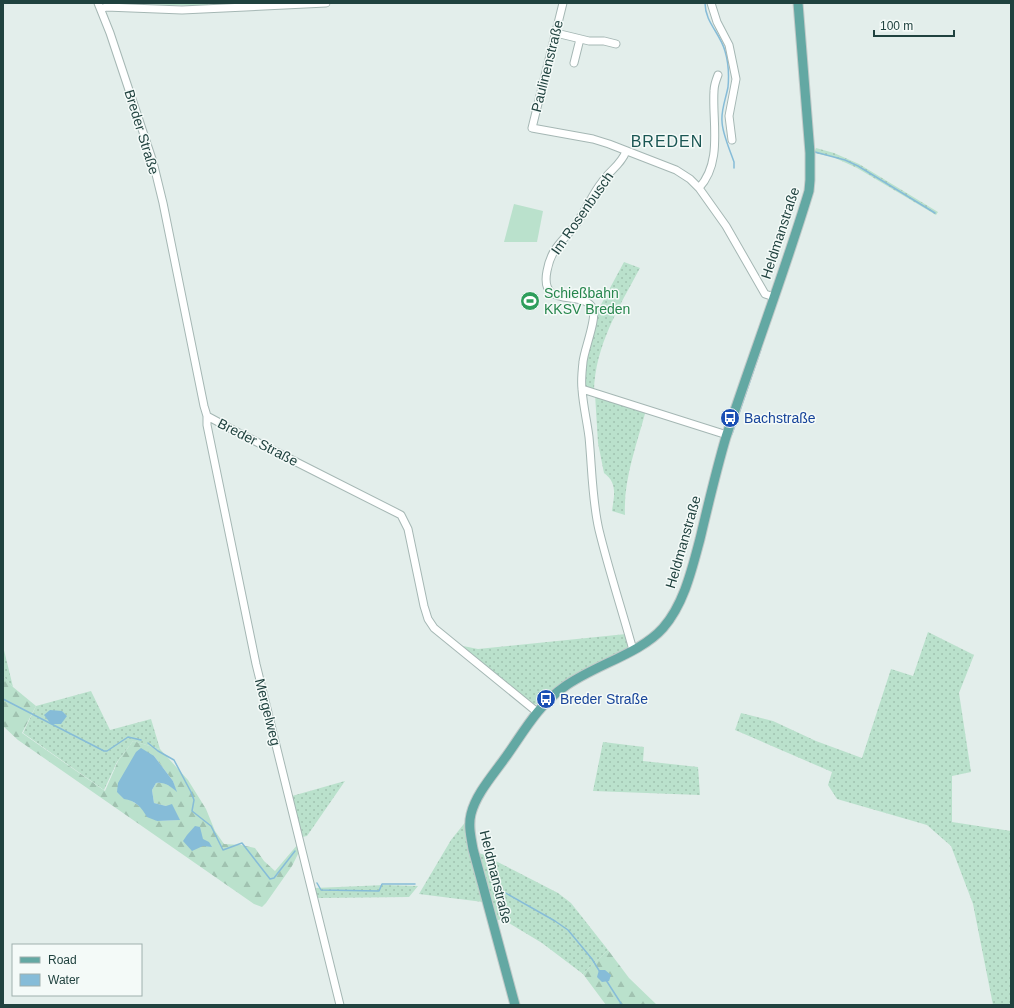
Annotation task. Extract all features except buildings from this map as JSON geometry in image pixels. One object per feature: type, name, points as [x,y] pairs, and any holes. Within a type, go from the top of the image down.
[{"type":"main road","name":"Heldmanstraße","points":[[515,1005],[470,836],[472,810],[537,712],[563,687],[586,672],[645,644],[664,627],[685,589],[695,558],[727,435],[805,204],[810,180],[810,153],[798,3]]},
{"type":"street","points":[[100,6],[182,10],[326,3]]},
{"type":"street","name":"Paulinenstraße","points":[[563,3],[532,128],[593,139],[626,151]]},
{"type":"street","points":[[711,3],[717,22],[729,45],[736,79],[729,116],[732,140]]},
{"type":"street","name":"Breder Straße","points":[[100,6],[152,162],[207,416],[235,432],[401,515],[408,530],[424,606],[428,619],[434,628],[537,712]]},
{"type":"street","points":[[556,33],[580,39],[604,41],[616,44]]},
{"type":"street","points":[[574,63],[580,39]]},
{"type":"street","points":[[699,188],[703,183],[711,165],[714,154],[714,89],[718,75]]},
{"type":"street","points":[[626,151],[683,173],[699,188],[726,226],[765,294],[774,297]]},
{"type":"street","name":"Im Rosenbusch","points":[[582,389],[583,361],[592,326],[594,315],[593,309],[584,301],[555,295],[550,291],[545,281],[547,269],[555,247],[579,220],[599,185],[624,158],[626,151]]},
{"type":"street","points":[[632,650],[599,530],[589,436],[582,389],[727,435]]},
{"type":"street","name":"Mergelweg","points":[[207,416],[207,425],[256,664],[340,1005]]},
{"type":"green space","points":[[106,3],[208,3],[208,6]]},
{"type":"green space","points":[[816,148],[834,153],[859,164],[938,212],[936,215],[857,168],[833,157],[814,153]]},
{"type":"green space","points":[[514,204],[543,211],[537,242],[504,242]]},
{"type":"green space","points":[[624,262],[640,268],[616,312],[603,343],[595,374],[594,391],[584,387],[585,364],[596,314]]},
{"type":"green space","points":[[595,394],[646,410],[628,475],[625,515],[612,511],[614,490],[611,481],[604,473],[598,443]]},
{"type":"green space","points":[[928,632],[974,655],[959,693],[971,772],[952,776],[952,822],[1011,831],[1011,1005],[993,1005],[973,904],[951,846],[927,825],[837,799],[828,785],[832,772],[735,730],[741,713],[773,721],[816,741],[862,758],[891,669],[913,676]]},
{"type":"green space","points":[[626,634],[629,646],[628,650],[542,703],[532,705],[458,645],[478,649]]},
{"type":"green space","points":[[3,646],[13,687],[3,676]]},
{"type":"green space","points":[[3,676],[13,687],[36,706],[22,733],[105,791],[118,761],[133,741],[160,749],[188,780],[206,809],[215,831],[224,844],[255,848],[264,861],[275,871],[298,844],[299,852],[292,866],[266,903],[262,907],[254,904],[18,740],[3,726]],"holes":[[[154,756],[173,781],[176,791],[167,784],[162,783],[156,783],[152,790],[154,803],[166,806],[179,820],[157,821],[129,799]]]},
{"type":"green space","points":[[91,691],[110,730],[151,719],[160,749],[133,741],[117,762],[104,790],[23,733],[36,706]]},
{"type":"green space","points":[[603,742],[644,747],[643,761],[698,767],[700,795],[593,791]]},
{"type":"green space","points":[[345,781],[307,836],[302,837],[292,796]]},
{"type":"green space","points":[[467,820],[483,902],[419,894],[451,840]]},
{"type":"green space","points":[[476,852],[558,893],[571,903],[608,950],[583,974],[542,943],[502,919],[495,921]]},
{"type":"green space","points":[[385,885],[418,886],[409,897],[317,898],[315,888]]},
{"type":"green space","points":[[608,950],[629,978],[657,1005],[606,1005],[583,974]]},
{"type":"water","points":[[50,710],[62,711],[67,716],[61,724],[51,724],[44,715]]},
{"type":"water","points":[[141,748],[154,756],[173,781],[177,792],[167,785],[156,783],[152,790],[154,803],[166,806],[172,804],[180,820],[157,821],[147,817],[138,805],[132,801],[124,799],[117,792],[118,783],[136,752]]},
{"type":"water","points":[[195,826],[200,827],[203,839],[209,842],[212,847],[203,846],[192,851],[183,841]]},
{"type":"water","points":[[599,970],[605,970],[611,975],[609,981],[602,982],[597,977]]},
{"type":"waterway","points":[[705,3],[707,16],[723,45],[727,59],[728,87],[723,108],[722,126],[734,162],[734,168]]},
{"type":"waterway","points":[[815,152],[845,160],[858,166],[935,213]]},
{"type":"waterway","points":[[732,434],[761,349]]},
{"type":"waterway","points":[[3,699],[104,751],[107,751],[128,737],[141,740]]},
{"type":"waterway","points":[[148,743],[158,751],[174,760],[194,800],[192,811],[211,826],[223,850],[242,843],[270,879],[274,878],[295,851]]},
{"type":"waterway","points":[[317,883],[321,890],[379,891],[382,884],[415,884]]},
{"type":"waterway","points":[[495,887],[568,930],[592,959],[600,972]]},
{"type":"waterway","points":[[606,980],[622,1005]]},
{"type":"place","name":"Schießbahn KKSV Breden","points":[[530,301]]},
{"type":"place","name":"Bachstraße","points":[[730,418]]},
{"type":"place","name":"Breder Straße","points":[[546,699]]},
{"type":"district","name":"BREDEN","points":[[667,141]]}]
